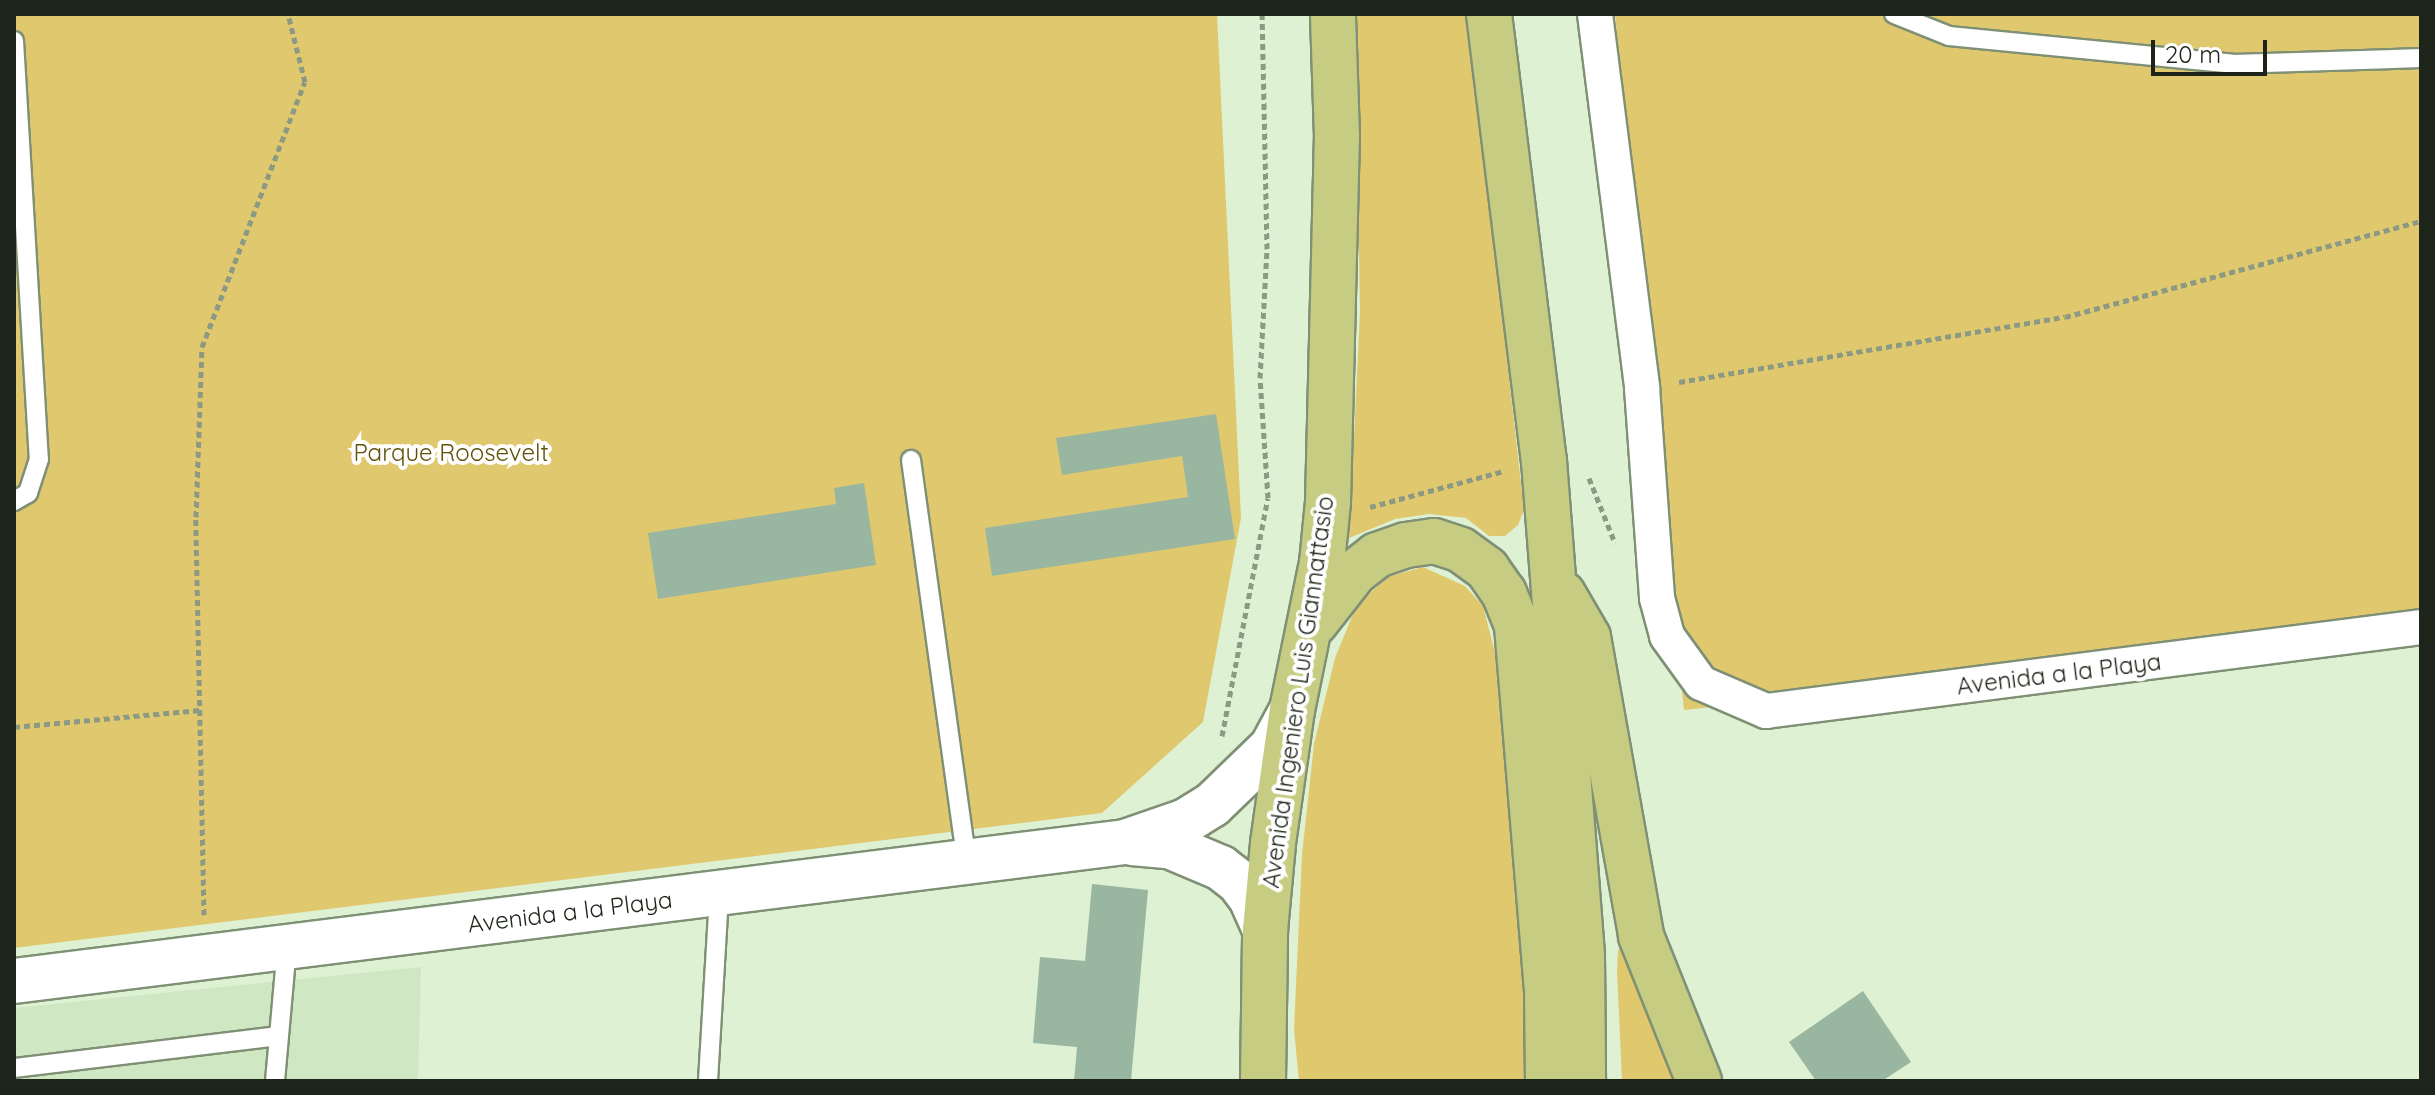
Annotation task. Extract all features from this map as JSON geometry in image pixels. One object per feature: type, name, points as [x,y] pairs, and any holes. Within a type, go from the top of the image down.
[{"type":"main road","name":"Avenida Ingeniero Luis Giannattasio","points":[[1263,1081],[1265,930],[1292,710],[1311,629],[1326,519],[1337,153],[1333,14]]},
{"type":"main road","points":[[1489,14],[1544,461],[1550,573],[1582,956],[1558,1078]]},
{"type":"main road","points":[[1311,629],[1354,573],[1377,555],[1406,545],[1434,541],[1461,550],[1487,569],[1504,593],[1517,626],[1547,988],[1558,1078]]},
{"type":"main road","points":[[1550,573],[1588,637],[1641,936],[1699,1081]]},
{"type":"street","points":[[1595,14],[1642,388],[1657,598]]},
{"type":"street","name":"Avenida a la Playa","points":[[1657,598],[1667,636],[1701,683],[1766,711],[2421,627]]},
{"type":"street","points":[[1125,842],[1186,821],[1212,805],[1272,747],[1292,710]]},
{"type":"street","points":[[1125,842],[1169,846],[1221,868],[1245,890],[1265,930]]},
{"type":"street","name":"Avenida a la Playa","points":[[14,981],[1125,842]]},
{"type":"lane","points":[[1894,14],[1949,36],[2233,64],[2421,58]]},
{"type":"lane","points":[[14,41],[39,459],[28,493],[14,501]]},
{"type":"lane","points":[[911,460],[967,862]]},
{"type":"lane","points":[[708,1081],[719,895]]},
{"type":"lane","points":[[275,1081],[287,947]]},
{"type":"lane","points":[[14,1068],[278,1036]]},
{"type":"path","points":[[205,957],[196,517],[202,347],[305,82],[288,14]]},
{"type":"path","points":[[1216,750],[1246,619],[1268,498],[1260,378],[1267,249],[1262,14]]},
{"type":"path","points":[[1642,388],[2065,317],[2421,221]]},
{"type":"path","points":[[1326,519],[1544,461],[1585,464],[1601,511],[1633,583],[1657,598]]},
{"type":"path","points":[[14,727],[200,710]]},
{"type":"shaded area","points":[[421,967],[418,1081],[14,1081],[14,1008]]},
{"type":"green space","name":"Parque Roosevelt","points":[[14,14],[1217,14],[1241,518],[1203,722],[1102,813],[14,948]]},
{"type":"green space","points":[[1355,14],[1468,14],[1524,510],[1518,525],[1505,536],[1489,536],[1466,518],[1429,514],[1395,519],[1349,538],[1326,519],[1351,500],[1360,311]]},
{"type":"green space","points":[[1615,14],[2421,14],[2421,628],[1684,710]]},
{"type":"green space","points":[[1423,567],[1465,586],[1483,606],[1497,660],[1525,965],[1524,1081],[1299,1081],[1294,1029],[1302,855],[1314,744],[1335,658],[1356,607],[1387,577]]},
{"type":"green space","points":[[1625,946],[1676,1081],[1622,1081],[1617,971],[1618,950]]},
{"type":"building","points":[[1216,414],[1235,539],[992,576],[985,528],[1188,497],[1182,456],[1062,475],[1056,438]]},
{"type":"building","points":[[864,483],[876,565],[658,599],[648,533],[836,504],[834,488]]},
{"type":"building","points":[[1092,884],[1148,890],[1131,1081],[1074,1081],[1077,1047],[1033,1043],[1040,957],[1085,961]]},
{"type":"building","points":[[1863,991],[1911,1062],[1882,1081],[1816,1081],[1789,1042]]}]
